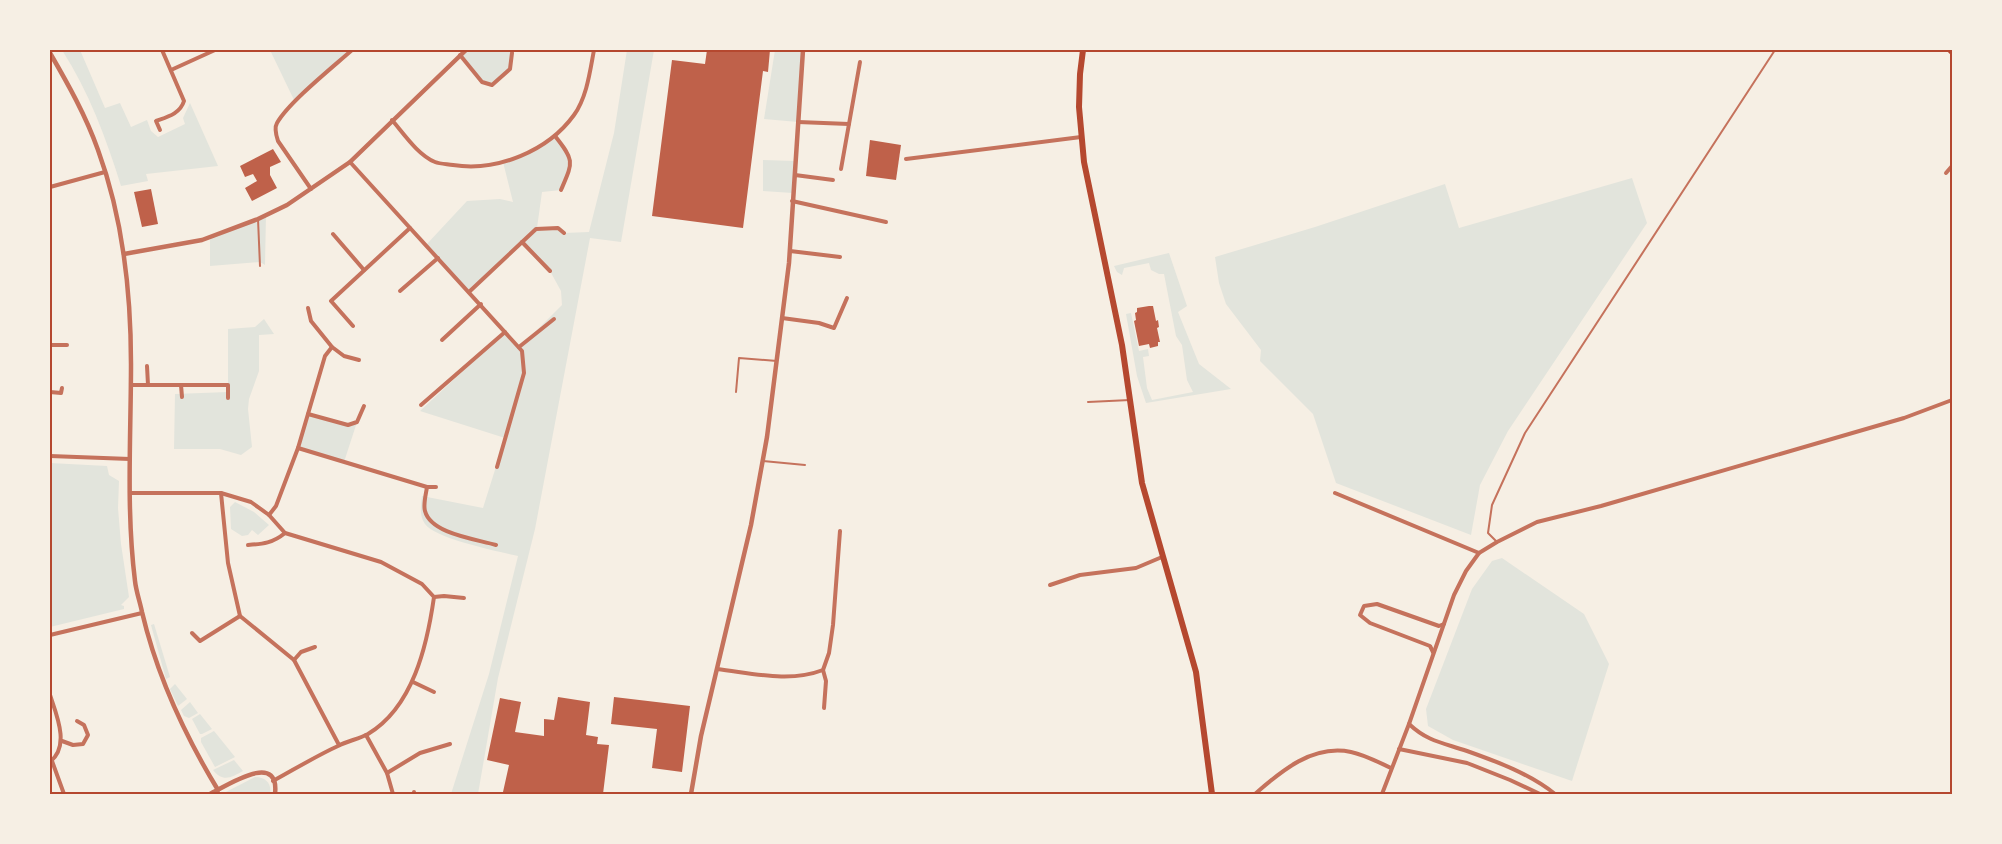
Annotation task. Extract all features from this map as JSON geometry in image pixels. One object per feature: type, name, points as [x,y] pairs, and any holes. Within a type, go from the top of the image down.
[{"type":"highway","points":[[1083,50],[1080,74],[1081,136],[1084,162],[1114,302],[1142,483],[1196,672],[1212,795]]},
{"type":"street","points":[[160,130],[156,121],[177,112],[182,108],[184,101],[162,50]]},
{"type":"street","points":[[171,70],[215,50]]},
{"type":"street","points":[[311,189],[278,141],[276,124],[295,102],[352,50]]},
{"type":"street","points":[[124,254],[202,240],[258,219],[287,205],[350,162],[466,50]]},
{"type":"street","points":[[392,120],[420,151],[435,162],[466,167],[503,162],[526,153],[555,136],[575,113],[588,81],[594,50]]},
{"type":"street","points":[[691,795],[701,736],[751,525],[763,461],[790,251],[803,50]]},
{"type":"street","points":[[50,53],[86,119],[115,206],[124,254],[130,327],[130,493],[135,583],[147,635],[166,690],[191,746],[218,790]]},
{"type":"street","points":[[460,55],[482,82],[492,85],[510,69],[512,53]]},
{"type":"street","points":[[841,169],[860,62]]},
{"type":"street","points":[[798,122],[849,124]]},
{"type":"street","points":[[555,136],[568,152],[572,165],[561,190]]},
{"type":"street","points":[[906,159],[1081,136]]},
{"type":"street","points":[[350,162],[522,351],[524,374],[496,467]]},
{"type":"street","points":[[1946,173],[1953,166]]},
{"type":"street","points":[[50,187],[105,172]]},
{"type":"street","points":[[794,175],[833,180]]},
{"type":"street","points":[[792,201],[886,222]]},
{"type":"street","points":[[353,326],[331,301],[410,228]]},
{"type":"street","points":[[469,292],[536,229],[558,228],[564,232]]},
{"type":"street","points":[[333,234],[364,270]]},
{"type":"street","points":[[522,242],[550,271]]},
{"type":"street","points":[[790,251],[840,257]]},
{"type":"street","points":[[400,291],[438,258]]},
{"type":"street","points":[[782,318],[819,323],[834,328],[847,298]]},
{"type":"street","points":[[442,340],[481,304]]},
{"type":"street","points":[[308,308],[311,321],[332,347],[344,356],[359,360]]},
{"type":"street","points":[[519,347],[554,319]]},
{"type":"street","points":[[421,405],[505,332]]},
{"type":"street","points":[[50,345],[67,345]]},
{"type":"street","points":[[269,515],[276,506],[298,448],[325,357],[332,347]]},
{"type":"street","points":[[147,366],[148,385]]},
{"type":"street","points":[[131,385],[228,385],[228,398]]},
{"type":"street","points":[[181,385],[182,397]]},
{"type":"street","points":[[50,392],[61,393],[62,388]]},
{"type":"street","points":[[1382,795],[1410,724],[1454,595],[1479,553],[1537,522],[1601,506],[1904,418],[1953,400]]},
{"type":"street","points":[[308,414],[348,426],[357,422],[364,406]]},
{"type":"street","points":[[298,448],[427,487],[436,487]]},
{"type":"street","points":[[50,456],[130,459]]},
{"type":"street","points":[[422,496],[427,487]]},
{"type":"street","points":[[427,487],[425,510],[431,522],[445,531],[496,545]]},
{"type":"street","points":[[1335,492],[1479,553]]},
{"type":"street","points":[[130,493],[221,493],[250,502],[269,515],[285,533],[381,562],[422,584],[434,597]]},
{"type":"street","points":[[221,493],[228,563],[240,616],[294,660],[339,745]]},
{"type":"street","points":[[824,708],[826,681],[823,670],[829,653],[833,625],[840,531]]},
{"type":"street","points":[[248,545],[265,544],[278,540],[285,533]]},
{"type":"street","points":[[1050,585],[1080,575],[1136,568],[1163,557]]},
{"type":"street","points":[[434,597],[464,598]]},
{"type":"street","points":[[273,781],[339,745],[366,735],[381,725],[412,682],[430,624],[434,597]]},
{"type":"street","points":[[1434,653],[1430,646],[1370,623],[1360,615],[1364,606],[1377,604],[1439,626],[1444,624]]},
{"type":"street","points":[[50,635],[142,613]]},
{"type":"street","points":[[192,633],[200,641],[240,616]]},
{"type":"street","points":[[294,660],[301,652],[315,647]]},
{"type":"street","points":[[717,669],[756,676],[810,675],[823,670]]},
{"type":"street","points":[[412,682],[434,692]]},
{"type":"street","points":[[50,695],[62,741],[51,762],[64,795]]},
{"type":"street","points":[[62,741],[73,745],[83,744],[88,735],[84,725],[77,721]]},
{"type":"street","points":[[1410,724],[1421,735],[1512,770],[1541,783],[1555,795]]},
{"type":"street","points":[[366,735],[387,773],[393,795]]},
{"type":"street","points":[[387,773],[420,753],[450,744]]},
{"type":"street","points":[[1399,749],[1467,763],[1540,795]]},
{"type":"street","points":[[1255,795],[1276,775],[1297,761],[1317,755],[1343,751],[1353,752],[1391,768]]},
{"type":"street","points":[[210,795],[255,772],[265,773],[273,781],[276,788],[275,795]]},
{"type":"lane","points":[[1497,542],[1488,533],[1492,505],[1525,433],[1775,50]]},
{"type":"lane","points":[[258,219],[260,266]]},
{"type":"lane","points":[[736,392],[739,358],[777,361]]},
{"type":"lane","points":[[1088,402],[1130,400]]},
{"type":"lane","points":[[763,461],[806,465]]},
{"type":"shaded area","points":[[62,50],[80,50],[105,108],[120,103],[131,127],[147,120],[151,131],[158,137],[185,124],[183,118],[190,103],[218,166],[146,174],[148,181],[121,186],[96,116]]},
{"type":"shaded area","points":[[270,50],[352,50],[295,102]]},
{"type":"shaded area","points":[[466,50],[512,50],[510,69],[492,85],[482,82],[460,55]]},
{"type":"shaded area","points":[[627,50],[654,50],[621,242],[590,238],[535,529],[498,678],[478,794],[451,794],[489,674],[518,556],[441,535],[425,524],[421,514],[422,496],[483,508],[505,438],[420,411],[505,332],[520,347],[562,305],[561,291],[550,271],[522,242],[469,292],[426,245],[467,201],[500,199],[513,202],[503,162],[526,153],[555,136],[569,157],[570,167],[561,190],[542,192],[537,228],[558,228],[564,233],[589,232],[614,133]]},
{"type":"shaded area","points":[[775,50],[803,50],[798,122],[764,119]]},
{"type":"shaded area","points":[[763,160],[795,161],[793,193],[763,191]]},
{"type":"shaded area","points":[[1632,178],[1647,223],[1508,431],[1480,485],[1471,535],[1336,483],[1313,414],[1260,361],[1261,350],[1226,304],[1219,283],[1215,257],[1445,184],[1459,228]]},
{"type":"shaded area","points":[[266,215],[265,265],[260,262],[210,266],[210,238]]},
{"type":"shaded area","points":[[1169,253],[1187,306],[1178,312],[1199,364],[1231,389],[1146,403],[1137,376],[1126,314],[1131,313],[1139,351],[1148,349],[1149,356],[1143,357],[1147,388],[1152,400],[1193,392],[1187,380],[1182,345],[1176,336],[1164,274],[1151,270],[1149,263],[1124,268],[1122,275],[1114,266]]},
{"type":"shaded area","points":[[264,319],[274,334],[259,335],[259,371],[249,399],[248,409],[252,447],[241,455],[220,449],[174,449],[175,394],[228,392],[228,329],[255,327]]},
{"type":"shaded area","points":[[308,414],[348,425],[357,422],[344,462],[298,448]]},
{"type":"shaded area","points":[[50,463],[107,466],[109,475],[119,481],[118,508],[121,544],[129,597],[121,605],[124,609],[50,627]]},
{"type":"shaded area","points":[[235,502],[254,512],[269,525],[258,535],[252,530],[248,535],[242,536],[231,529],[230,507]]},
{"type":"shaded area","points":[[1502,558],[1584,614],[1609,664],[1572,781],[1453,740],[1428,726],[1426,709],[1472,589],[1492,561]]},
{"type":"shaded area","points":[[154,624],[170,677],[166,679],[151,625]]},
{"type":"shaded area","points":[[175,684],[187,699],[178,706],[170,689]]},
{"type":"shaded area","points":[[190,702],[198,713],[189,718],[184,716],[181,710]]},
{"type":"shaded area","points":[[200,714],[212,729],[202,734],[192,719]]},
{"type":"shaded area","points":[[214,731],[235,757],[215,767],[201,742],[201,738]]},
{"type":"shaded area","points":[[234,760],[243,771],[224,778],[213,770]]},
{"type":"shaded area","points":[[255,777],[267,782],[270,794],[222,794]]},
{"type":"building","points":[[707,50],[770,50],[768,72],[763,71],[743,228],[652,216],[672,60],[705,64]]},
{"type":"building","points":[[870,140],[901,145],[896,180],[866,176]]},
{"type":"building","points":[[273,149],[281,162],[270,167],[270,175],[277,188],[252,201],[245,188],[257,181],[253,174],[245,177],[240,166]]},
{"type":"building","points":[[151,189],[158,224],[142,227],[134,192]]},
{"type":"building","points":[[1153,306],[1156,321],[1158,320],[1160,342],[1158,346],[1150,348],[1149,344],[1139,346],[1134,321],[1137,308]]},
{"type":"building","points":[[558,697],[590,702],[586,735],[598,737],[597,744],[609,745],[603,794],[503,792],[509,765],[487,760],[500,698],[521,702],[515,732],[544,736],[544,719],[554,720]]},
{"type":"building","points":[[614,697],[690,706],[682,772],[652,768],[657,729],[611,724]]}]
